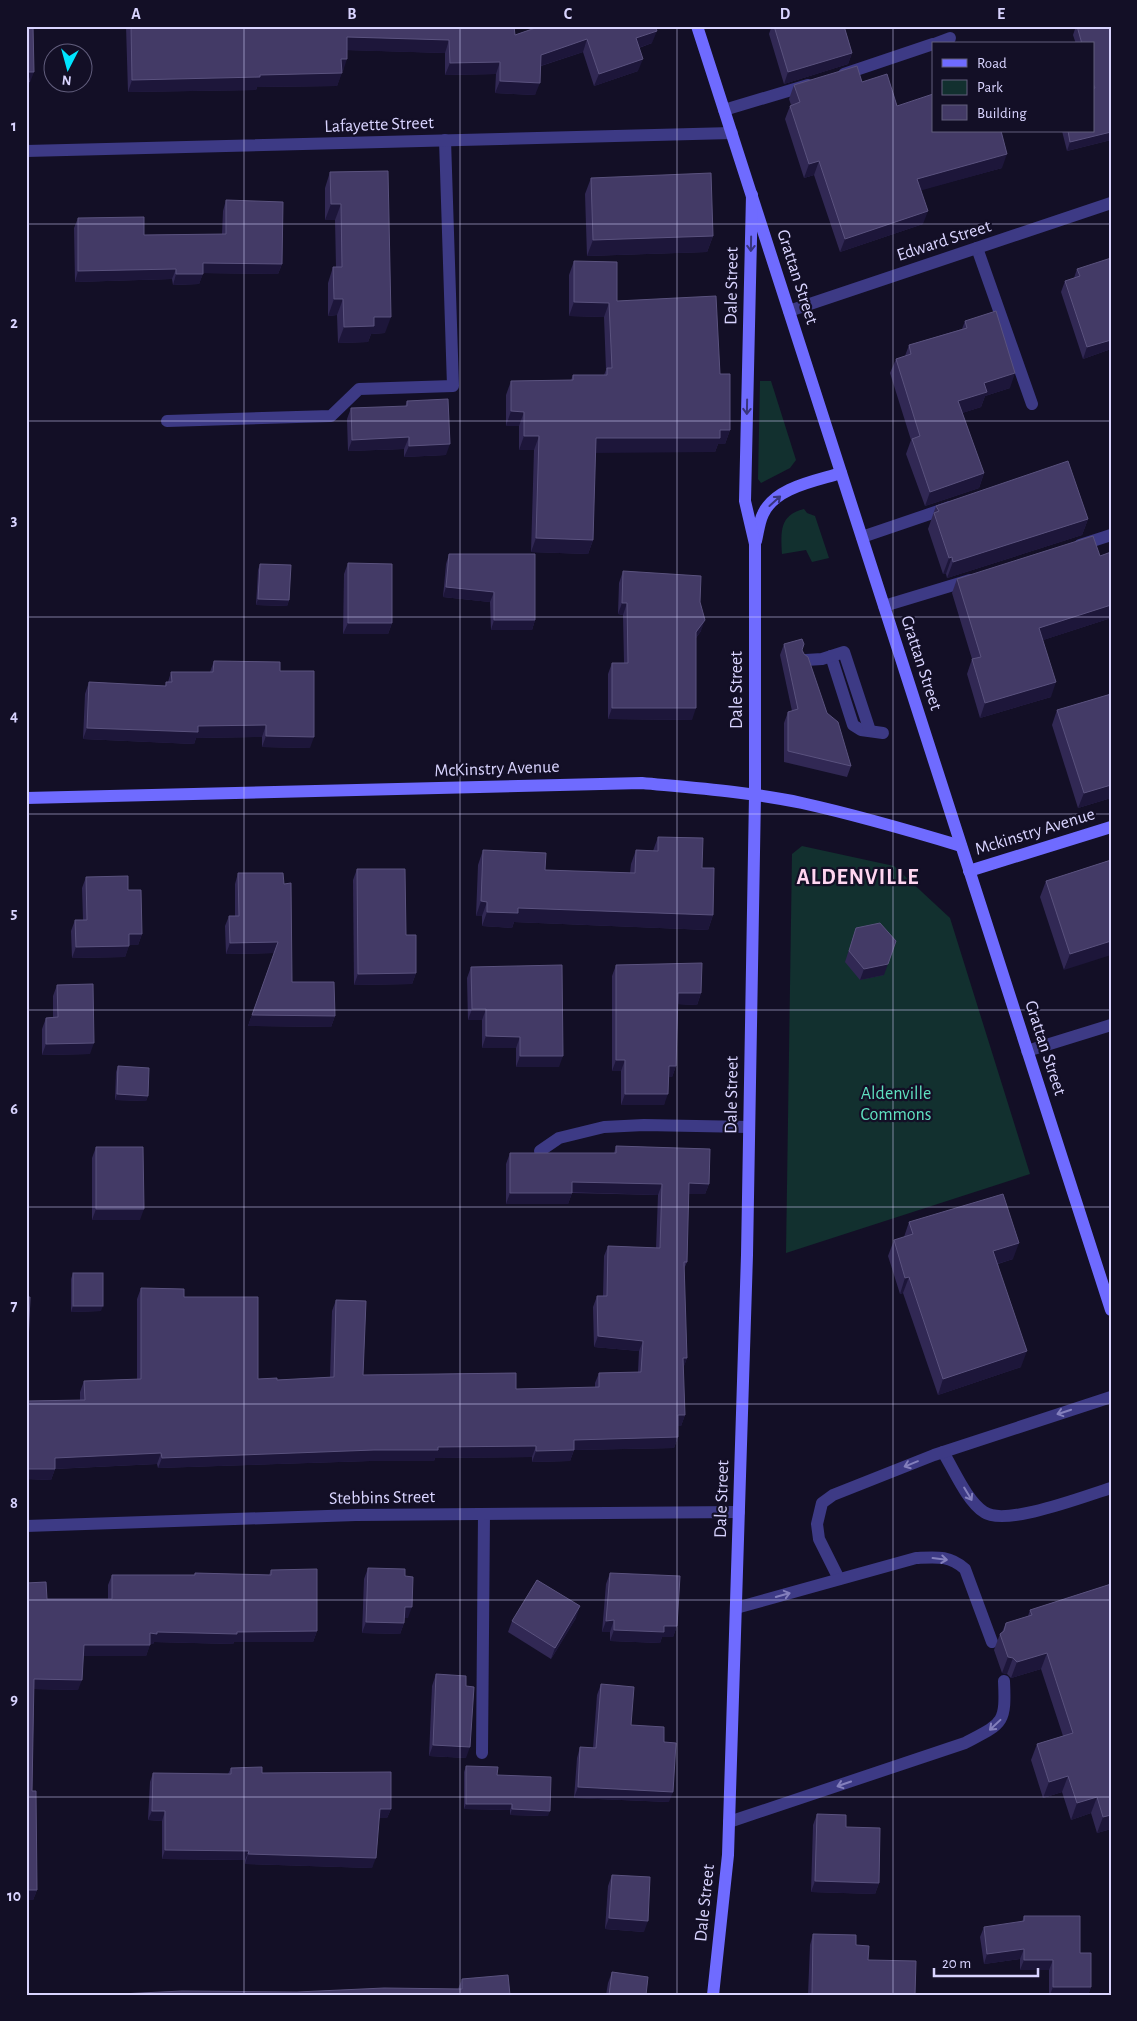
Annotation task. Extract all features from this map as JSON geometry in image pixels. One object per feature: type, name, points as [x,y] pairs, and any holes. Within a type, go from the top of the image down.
[{"type":"street","name":"Grattan Street","points":[[697,26],[1111,1310]]},
{"type":"street","points":[[939,42],[950,38]]},
{"type":"street","points":[[724,110],[828,79],[932,45]]},
{"type":"street","name":"Lafayette Street","points":[[26,151],[732,134]]},
{"type":"street","points":[[167,421],[331,416],[359,388],[454,386],[445,140]]},
{"type":"street","name":"Dale Street","points":[[713,1995],[728,1854],[747,1255],[755,795],[755,544],[745,501],[752,195]]},
{"type":"street","name":"Edward Street","points":[[789,311],[1111,203]]},
{"type":"street","points":[[977,248],[1032,404]]},
{"type":"street","points":[[755,544],[763,514],[779,496],[798,487],[842,473]]},
{"type":"street","points":[[862,537],[962,503]]},
{"type":"street","points":[[1064,551],[1111,535]]},
{"type":"street","points":[[884,606],[981,577]]},
{"type":"street","points":[[806,660],[831,656],[842,652],[846,654],[870,731],[883,733]]},
{"type":"street","name":"McKinstry Avenue","points":[[26,798],[642,783],[755,795],[802,803],[883,823],[961,846]]},
{"type":"street","name":"Mckinstry Avenue","points":[[969,871],[1111,828]]},
{"type":"street","points":[[1027,1051],[1111,1025]]},
{"type":"street","points":[[540,1151],[559,1138],[604,1127],[644,1125],[749,1127]]},
{"type":"street","points":[[839,1580],[818,1539],[817,1524],[822,1503],[833,1495],[943,1452],[1111,1397]]},
{"type":"street","points":[[943,1452],[973,1502],[984,1513],[996,1518],[1017,1516],[1111,1488]]},
{"type":"street","name":"Stebbins Street","points":[[26,1526],[356,1515],[739,1512]]},
{"type":"street","points":[[482,1753],[484,1514]]},
{"type":"street","points":[[736,1608],[916,1558],[937,1557],[956,1561],[965,1570],[992,1642]]},
{"type":"street","points":[[729,1822],[965,1743],[994,1728],[1006,1710],[1004,1681]]},
{"type":"green space","points":[[760,381],[771,381],[796,460],[790,468],[761,483],[758,479]]},
{"type":"green space","points":[[804,509],[807,513],[815,516],[829,558],[812,562],[806,550],[782,554],[783,526],[790,515]]},
{"type":"green space","name":"Aldenville Commons","points":[[802,846],[894,866],[950,918],[1030,1174],[786,1253],[792,854]]},
{"type":"building","points":[[26,26],[33,26],[34,72],[28,72],[29,82],[26,82]]},
{"type":"building","points":[[131,26],[514,26],[515,35],[541,26],[655,26],[657,31],[636,38],[643,59],[599,74],[587,39],[541,55],[540,83],[500,81],[500,62],[450,63],[449,40],[347,37],[347,59],[341,59],[342,73],[132,80]]},
{"type":"building","points":[[774,26],[844,26],[852,53],[788,72]]},
{"type":"building","points":[[1077,26],[1111,26],[1111,132],[1070,142],[1068,132],[1094,132],[1094,42],[1081,42]]},
{"type":"building","points":[[857,66],[862,82],[887,74],[897,106],[932,94],[932,132],[1001,132],[1007,154],[917,179],[928,211],[845,239],[819,161],[809,164],[790,106],[800,102],[794,85]]},
{"type":"building","points":[[388,171],[391,317],[374,317],[374,326],[344,327],[343,299],[334,299],[333,267],[342,267],[341,204],[331,204],[330,172]]},
{"type":"building","points":[[711,173],[713,236],[593,240],[591,178]]},
{"type":"building","points":[[226,200],[283,202],[282,264],[203,263],[203,274],[176,274],[176,269],[78,271],[78,218],[144,217],[144,235],[226,234]]},
{"type":"building","points":[[1111,258],[1111,340],[1087,347],[1065,281],[1080,276],[1077,269]]},
{"type":"building","points":[[574,261],[617,262],[617,301],[716,296],[720,374],[730,374],[730,430],[720,430],[720,438],[596,438],[593,540],[536,538],[539,436],[524,436],[524,412],[511,411],[511,381],[573,380],[573,375],[607,375],[607,368],[612,368],[609,303],[574,302]]},
{"type":"building","points":[[996,311],[1015,373],[984,383],[987,392],[958,401],[984,473],[930,492],[912,439],[920,436],[896,359],[911,354],[909,345],[967,328],[965,321]]},
{"type":"building","points":[[448,399],[450,444],[409,446],[409,437],[352,440],[351,408],[407,406],[407,401]]},
{"type":"building","points":[[1068,461],[1088,519],[953,562],[952,557],[949,558],[934,513],[939,511],[936,506]]},
{"type":"building","points":[[1093,536],[1100,556],[1111,552],[1111,605],[1039,628],[1056,682],[985,703],[972,659],[981,657],[957,579]]},
{"type":"building","points":[[449,554],[535,554],[535,620],[494,620],[494,592],[446,587]]},
{"type":"building","points":[[348,563],[392,564],[392,623],[348,623]]},
{"type":"building","points":[[260,564],[291,565],[289,600],[258,599]]},
{"type":"building","points":[[623,571],[701,576],[700,602],[705,620],[696,632],[696,708],[612,708],[612,663],[628,663],[627,603],[622,603]]},
{"type":"building","points":[[802,639],[804,644],[802,650],[808,657],[827,713],[838,722],[851,766],[788,751],[788,712],[798,709],[784,644]]},
{"type":"building","points":[[214,661],[280,662],[280,671],[314,671],[314,737],[266,736],[266,725],[198,726],[198,732],[87,728],[89,682],[166,686],[166,682],[172,682],[171,672],[213,672]]},
{"type":"building","points":[[1111,694],[1111,785],[1084,793],[1057,710]]},
{"type":"building","points":[[658,837],[703,838],[702,868],[714,868],[713,915],[518,908],[518,913],[487,912],[487,902],[481,901],[483,850],[546,853],[545,870],[635,873],[636,850],[658,851]]},
{"type":"building","points":[[1111,860],[1111,941],[1070,954],[1046,881]]},
{"type":"building","points":[[357,869],[405,869],[406,935],[416,935],[416,973],[358,974]]},
{"type":"building","points":[[238,873],[283,873],[284,884],[291,883],[292,982],[334,982],[335,1016],[252,1015],[278,942],[230,943],[229,916],[239,916]]},
{"type":"building","points":[[128,876],[128,890],[141,890],[142,934],[129,934],[129,946],[76,947],[75,920],[87,920],[86,877]]},
{"type":"building","points":[[880,923],[896,941],[888,964],[864,969],[849,951],[856,928]]},
{"type":"building","points":[[702,963],[701,993],[678,993],[676,1066],[669,1066],[668,1094],[625,1094],[625,1060],[616,1060],[616,965]]},
{"type":"building","points":[[562,965],[563,1056],[520,1056],[520,1037],[486,1036],[486,1009],[472,1009],[471,967]]},
{"type":"building","points":[[93,984],[94,1043],[46,1044],[46,1018],[58,1017],[57,985]]},
{"type":"building","points":[[118,1066],[149,1068],[148,1096],[117,1094]]},
{"type":"building","points":[[616,1146],[710,1149],[709,1184],[689,1183],[687,1262],[684,1262],[687,1358],[683,1358],[685,1415],[678,1415],[678,1437],[574,1440],[574,1450],[536,1451],[536,1446],[438,1447],[438,1450],[374,1450],[162,1458],[161,1453],[55,1458],[55,1469],[26,1469],[26,1401],[85,1400],[84,1381],[141,1379],[141,1288],[184,1289],[184,1297],[258,1297],[258,1379],[334,1377],[336,1300],[366,1301],[363,1375],[516,1373],[516,1389],[599,1387],[599,1373],[641,1372],[643,1341],[598,1336],[597,1296],[607,1296],[608,1246],[660,1248],[662,1184],[572,1182],[572,1193],[510,1193],[510,1153],[616,1153]]},
{"type":"building","points":[[96,1147],[143,1147],[144,1209],[96,1209]]},
{"type":"building","points":[[1003,1194],[1019,1243],[993,1251],[1027,1351],[943,1379],[909,1277],[905,1278],[894,1240],[913,1234],[909,1222]]},
{"type":"building","points":[[73,1273],[103,1273],[103,1306],[73,1306]]},
{"type":"building","points":[[26,1297],[30,1297],[28,1344],[26,1344]]},
{"type":"building","points":[[368,1568],[405,1569],[405,1576],[413,1577],[412,1607],[405,1607],[404,1623],[366,1622]]},
{"type":"building","points":[[317,1569],[317,1631],[237,1632],[237,1634],[150,1633],[150,1645],[84,1645],[82,1680],[34,1679],[32,1791],[36,1791],[37,1890],[26,1890],[26,1583],[46,1582],[47,1599],[112,1599],[112,1575],[195,1575],[195,1573],[271,1575],[271,1570]]},
{"type":"building","points":[[610,1573],[680,1576],[677,1626],[664,1626],[664,1632],[614,1630],[614,1620],[606,1621]]},
{"type":"building","points":[[537,1580],[580,1606],[555,1648],[512,1621]]},
{"type":"building","points":[[1111,1584],[1111,1815],[1103,1817],[1097,1797],[1077,1803],[1068,1776],[1049,1782],[1037,1744],[1073,1733],[1047,1653],[1017,1662],[1013,1658],[1008,1657],[1000,1634],[1004,1631],[1006,1623],[1032,1615],[1030,1610]]},
{"type":"building","points":[[436,1674],[466,1676],[466,1686],[474,1687],[470,1747],[433,1745]]},
{"type":"building","points":[[601,1684],[634,1687],[631,1725],[664,1727],[664,1742],[676,1743],[673,1792],[578,1787],[580,1747],[596,1748]]},
{"type":"building","points":[[466,1766],[498,1767],[497,1775],[551,1777],[550,1811],[512,1809],[512,1804],[466,1804]]},
{"type":"building","points":[[262,1767],[262,1773],[391,1772],[391,1809],[380,1809],[376,1858],[248,1854],[249,1851],[165,1850],[165,1811],[152,1811],[153,1773],[231,1774],[231,1768]]},
{"type":"building","points":[[817,1814],[846,1815],[846,1827],[880,1828],[879,1883],[815,1881]]},
{"type":"building","points":[[612,1875],[650,1877],[648,1921],[609,1918]]},
{"type":"building","points":[[1024,1916],[1080,1916],[1080,1953],[1091,1953],[1091,1987],[1053,1987],[1053,1960],[1024,1960],[1024,1949],[987,1954],[984,1927],[1024,1921]]},
{"type":"building","points":[[813,1934],[856,1935],[856,1945],[869,1946],[868,1960],[916,1961],[915,1995],[812,1995]]},
{"type":"building","points":[[612,1972],[648,1977],[646,1995],[609,1995]]},
{"type":"building","points":[[508,1975],[510,1995],[120,1995],[182,1991],[297,1992],[384,1988],[462,1989],[462,1979]]},
{"type":"district","name":"ALDENVILLE","points":[[858,877]]}]
